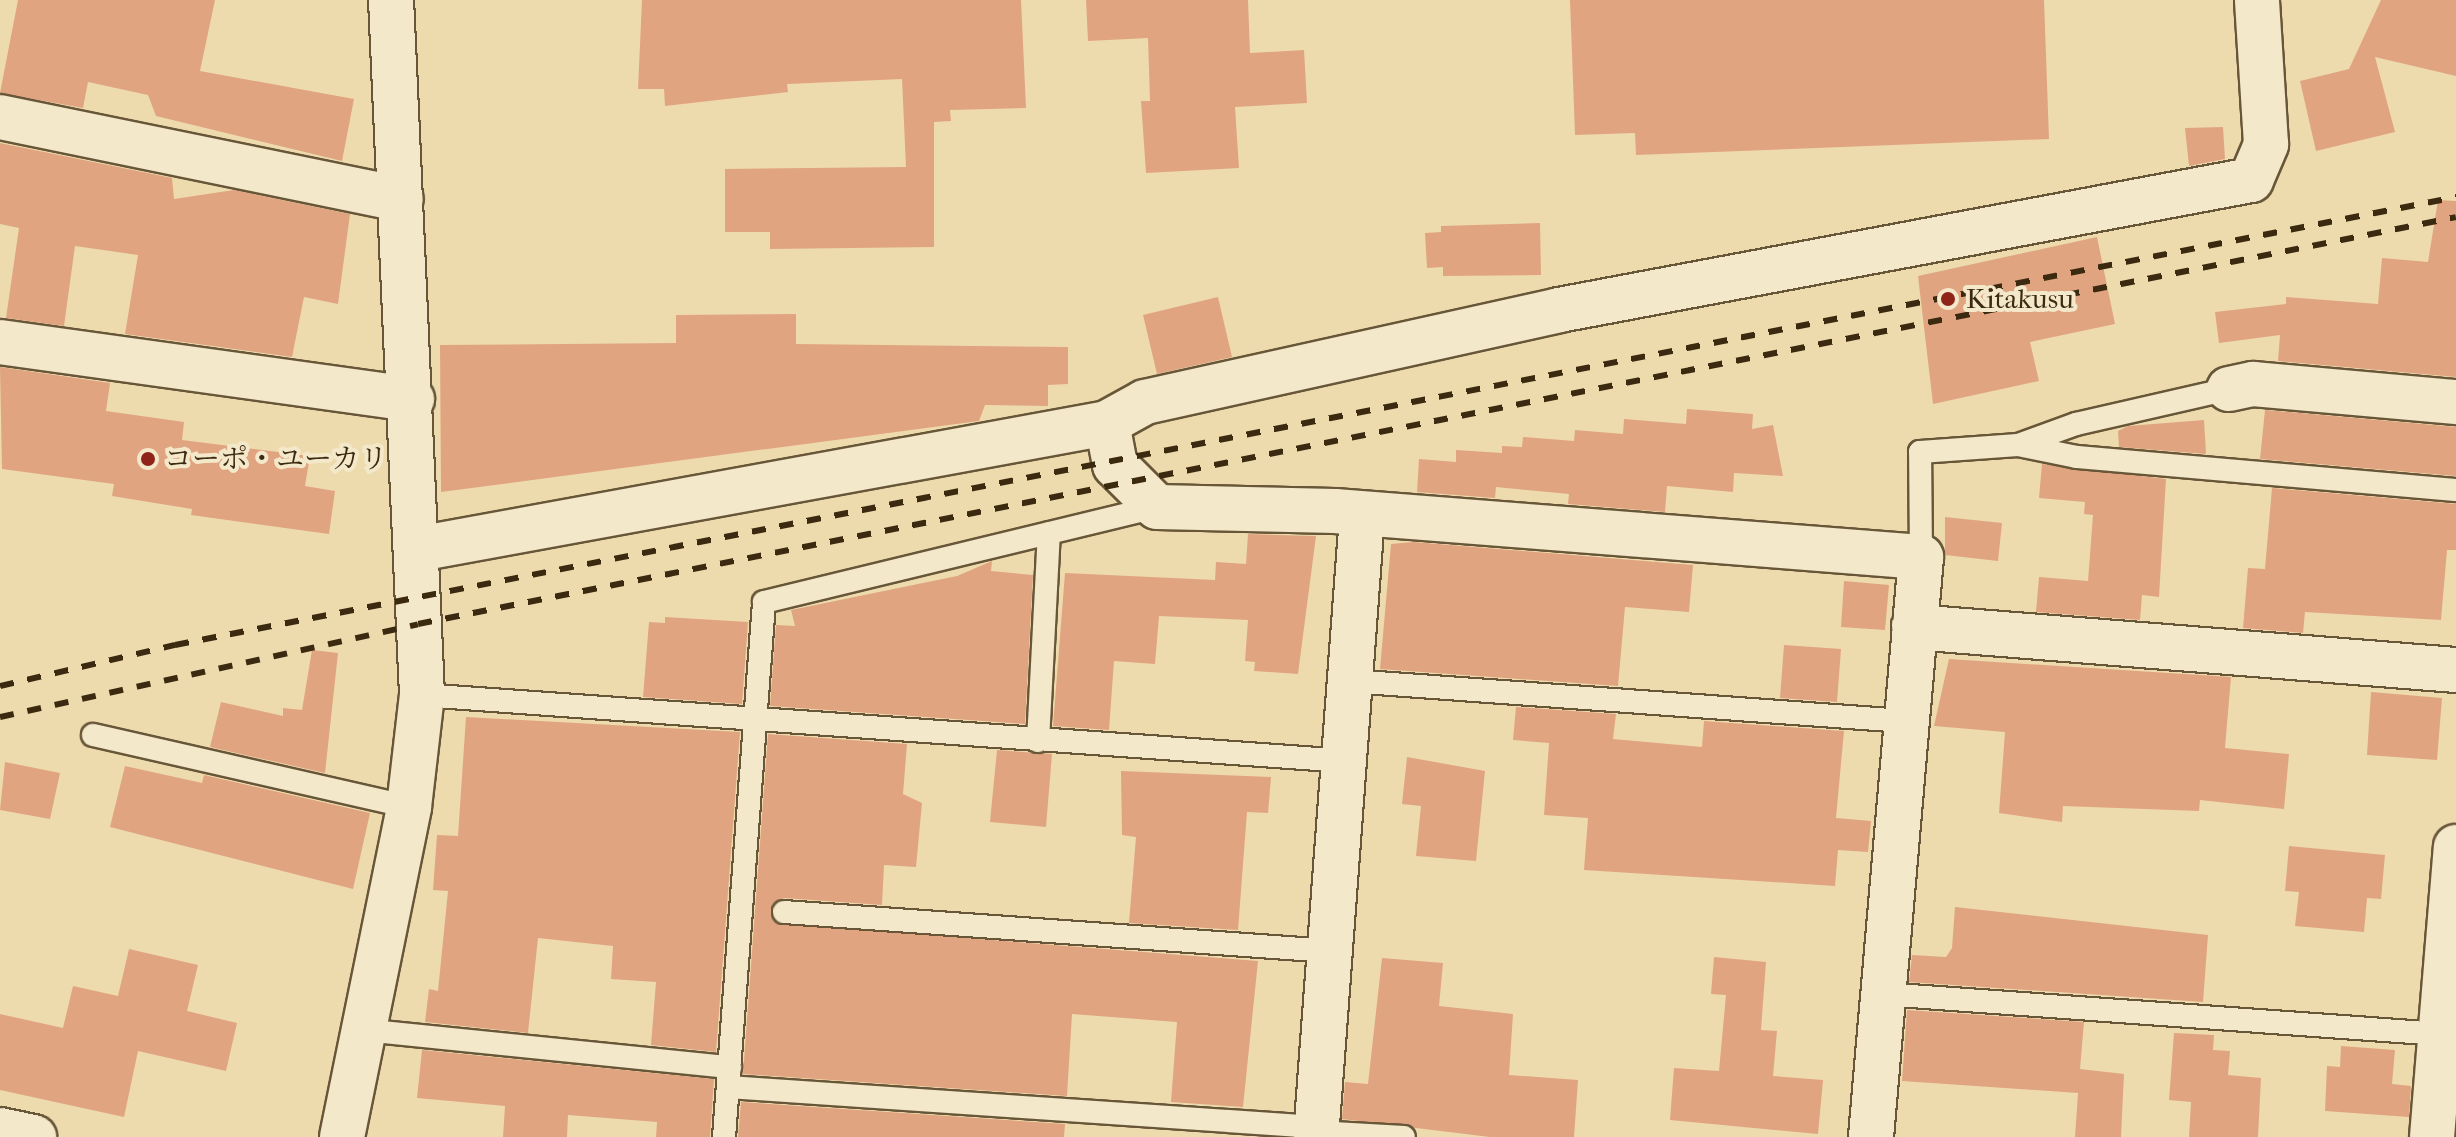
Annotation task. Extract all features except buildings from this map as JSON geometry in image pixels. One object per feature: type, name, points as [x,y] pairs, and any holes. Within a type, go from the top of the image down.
[{"type":"street","points":[[418,549],[1107,423],[1145,402],[1559,310],[2251,180],[2266,144],[2257,0]]},
{"type":"street","points":[[342,1137],[409,807],[422,695],[412,399],[401,199],[383,2]]},
{"type":"street","points":[[0,117],[401,199]]},
{"type":"street","points":[[0,342],[412,399]]},
{"type":"street","points":[[2229,389],[2253,384],[2456,402]]},
{"type":"street","points":[[1107,423],[1115,465],[1157,507],[1362,517],[1921,557],[1904,721],[1871,1137]]},
{"type":"street","points":[[1316,1132],[1362,517]]},
{"type":"street","points":[[1914,627],[2456,670]]},
{"type":"street","points":[[2432,1137],[2444,1044],[2456,847]]},
{"type":"street","points":[[0,1130],[34,1137]]},
{"type":"lane","points":[[1921,557],[1920,452],[2018,445],[2229,389]]},
{"type":"lane","points":[[2018,445],[2077,457],[2456,490]]},
{"type":"lane","points":[[724,1137],[764,602],[1157,507]]},
{"type":"lane","points":[[1038,741],[1049,533]]},
{"type":"lane","points":[[1350,681],[1904,721]]},
{"type":"lane","points":[[422,695],[1344,761]]},
{"type":"lane","points":[[93,735],[409,807]]},
{"type":"lane","points":[[784,912],[1330,951]]},
{"type":"lane","points":[[1883,994],[2444,1044]]},
{"type":"lane","points":[[363,1030],[729,1077],[1316,1132],[1404,1137]]},
{"type":"railway","points":[[0,686],[175,645],[2456,197]]},
{"type":"railway","points":[[0,717],[418,624],[2456,217]]},
{"type":"place","name":"Kitakusu","points":[[1948,299]]},
{"type":"place","name":"コーポ・ユーカリ","points":[[148,459]]}]
